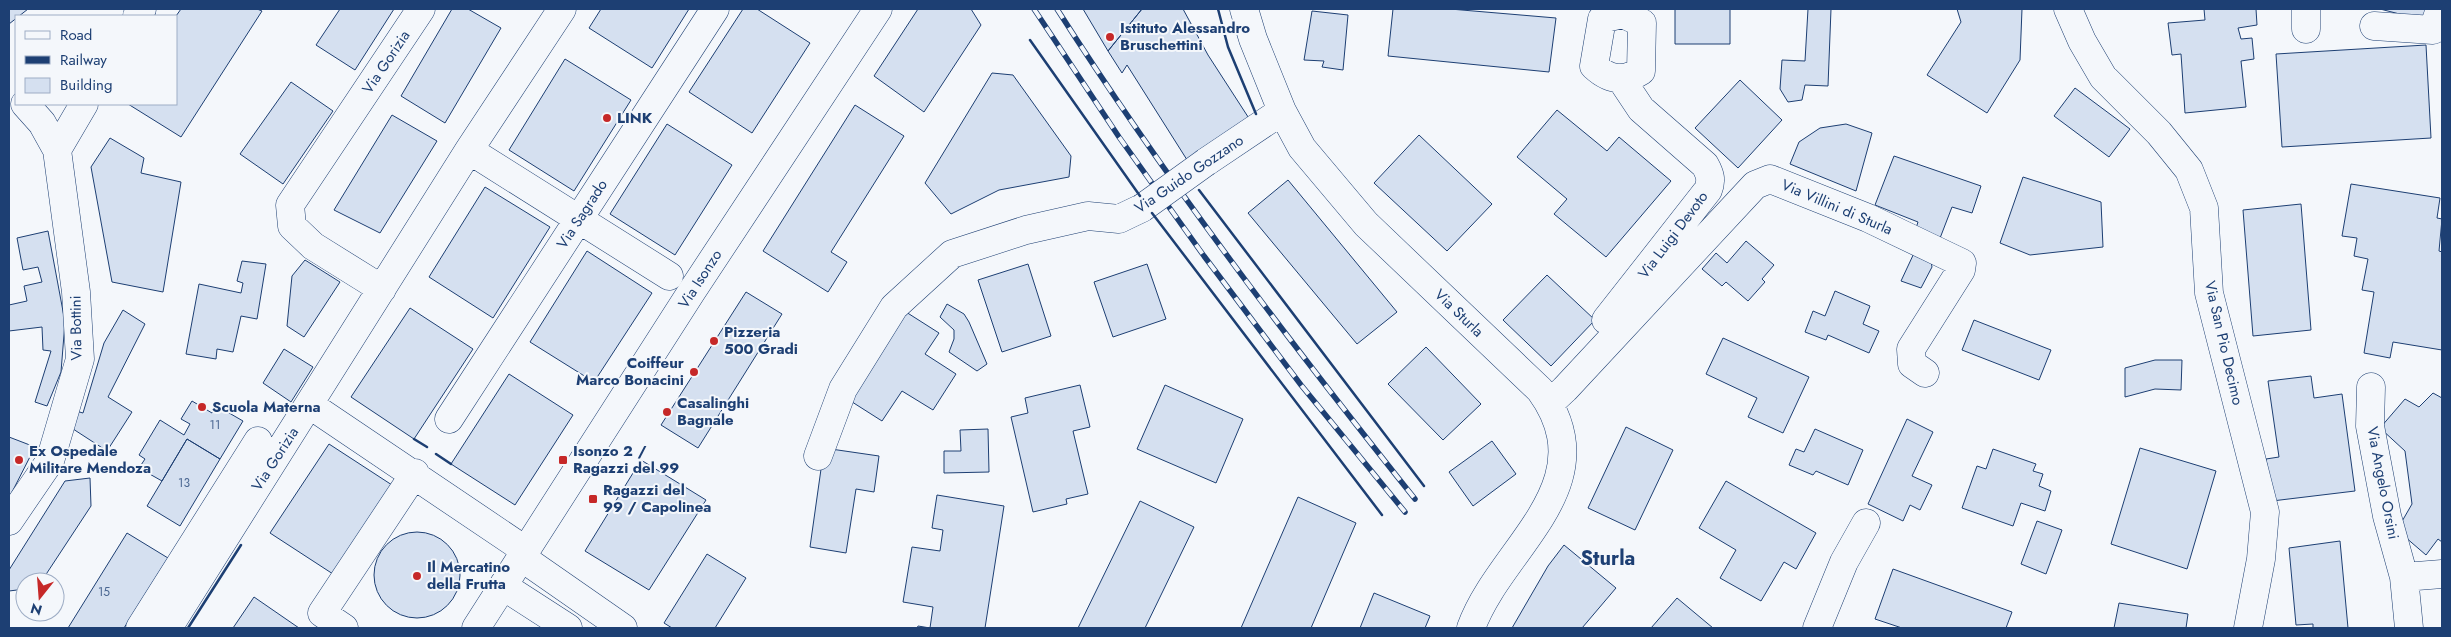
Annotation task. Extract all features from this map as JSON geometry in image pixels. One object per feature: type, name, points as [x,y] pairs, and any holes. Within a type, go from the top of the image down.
[{"type":"street","name":"Via Gorizia","points":[[382,289],[313,246],[292,226],[290,204],[421,9]]},
{"type":"street","name":"Via Gorizia","points":[[168,628],[469,150],[562,9]]},
{"type":"street","name":"Via Sagrado","points":[[449,419],[715,9]]},
{"type":"street","name":"Via Isonzo","points":[[476,628],[878,9]]},
{"type":"street","name":"Via Sturla","points":[[1244,9],[1253,39],[1282,111],[1302,148],[1366,224],[1545,397],[1558,423],[1562,444],[1561,465],[1555,490],[1543,516],[1503,572],[1471,628]]},
{"type":"street","name":"Via San Pio Decimo","points":[[2068,9],[2082,41],[2103,77],[2159,134],[2189,170],[2204,208],[2209,293],[2254,462],[2265,512],[2262,559],[2248,628]]},
{"type":"street","points":[[2374,26],[2433,30],[2440,9]]},
{"type":"street","name":"Via Luigi Devoto","points":[[1545,397],[1567,364],[1619,305],[1708,190],[1711,182],[1710,174],[1704,165],[1641,109],[1621,78]]},
{"type":"street","name":"Via Bottini","points":[[9,521],[50,461],[80,359],[76,292],[57,150],[42,123],[26,105]]},
{"type":"street","points":[[57,150],[83,105]]},
{"type":"street","name":"Via Guido Gozzano","points":[[818,456],[843,389],[894,307],[952,254],[1026,230],[1088,216],[1119,219],[1142,208],[1282,111]]},
{"type":"street","points":[[469,150],[669,276]]},
{"type":"street","name":"Via Villini di Sturla","points":[[1545,397],[1565,389],[1755,185],[1770,179],[1868,218],[1962,263],[1961,270],[1911,349],[1912,364],[1925,374]]},
{"type":"street","name":"Via Angelo Orsini","points":[[2371,387],[2370,426],[2387,516],[2404,577],[2409,628]]},
{"type":"street","points":[[310,405],[414,473],[623,628]]},
{"type":"street","points":[[140,628],[258,441]]},
{"type":"street","points":[[333,621],[414,473]]},
{"type":"street","points":[[1817,628],[1844,562],[1866,523]]},
{"type":"street","points":[[2404,577],[2442,574]]},
{"type":"street","points":[[503,586],[568,628]]},
{"type":"building","points":[[9,9],[28,9],[20,15],[15,15],[15,19],[9,24]]},
{"type":"building","points":[[181,9],[257,9],[262,11],[181,137],[130,105],[178,105],[177,15]]},
{"type":"building","points":[[340,9],[394,9],[355,70],[316,45]]},
{"type":"building","points":[[452,9],[468,9],[501,28],[445,123],[401,96]]},
{"type":"building","points":[[601,9],[689,9],[652,68],[589,28]]},
{"type":"building","points":[[743,9],[757,9],[810,43],[752,133],[689,92]]},
{"type":"building","points":[[918,9],[971,9],[981,25],[924,112],[874,76]]},
{"type":"building","name":"Istituto Alessandro Bruschettini","points":[[1083,9],[1142,9],[1108,51]]},
{"type":"building","points":[[1142,9],[1183,9],[1208,55],[1252,123],[1189,163],[1127,65],[1122,73],[1108,51]]},
{"type":"building","points":[[1393,9],[1450,9],[1556,18],[1549,72],[1388,56]]},
{"type":"building","points":[[1675,9],[1730,9],[1730,44],[1675,44]]},
{"type":"building","points":[[1808,9],[1831,9],[1828,86],[1805,85],[1802,100],[1788,102],[1780,89],[1782,60],[1805,61]]},
{"type":"building","points":[[1957,9],[2022,9],[2020,60],[1987,113],[1927,75],[1961,22]]},
{"type":"building","points":[[2204,9],[2256,9],[2257,25],[2238,28],[2241,39],[2252,38],[2254,59],[2241,61],[2246,107],[2185,113],[2181,54],[2172,55],[2168,23],[2205,20]]},
{"type":"building","points":[[2380,9],[2430,9],[2427,21]]},
{"type":"building","points":[[1312,11],[1348,15],[1343,70],[1322,67],[1324,61],[1304,60]]},
{"type":"building","points":[[2426,45],[2431,138],[2282,147],[2276,54]]},
{"type":"building","points":[[565,59],[631,100],[574,191],[509,150]]},
{"type":"building","points":[[992,73],[1013,75],[1071,156],[1069,177],[999,190],[951,214],[925,183]]},
{"type":"building","points":[[1740,80],[1782,120],[1738,168],[1695,128]]},
{"type":"building","points":[[291,82],[333,111],[283,184],[240,154]]},
{"type":"building","points":[[2075,88],[2130,129],[2109,157],[2054,116]]},
{"type":"building","points":[[855,105],[904,136],[831,252],[847,262],[828,292],[763,251]]},
{"type":"building","points":[[1557,110],[1607,151],[1619,137],[1671,181],[1606,257],[1554,214],[1567,199],[1517,157]]},
{"type":"building","points":[[392,115],[437,141],[380,233],[334,210]]},
{"type":"building","points":[[667,124],[732,165],[675,255],[610,214]]},
{"type":"building","points":[[1846,124],[1872,133],[1856,191],[1790,164],[1799,142],[1820,128]]},
{"type":"building","points":[[1419,135],[1492,204],[1447,251],[1374,183]]},
{"type":"building","points":[[110,138],[144,158],[141,173],[181,182],[163,292],[112,282],[91,167]]},
{"type":"building","points":[[1894,156],[1981,186],[1972,213],[1952,207],[1937,246],[1913,237],[1918,222],[1875,205]]},
{"type":"building","points":[[2023,177],[2101,202],[2103,247],[2030,255],[2000,243]]},
{"type":"building","points":[[1288,180],[1397,312],[1357,344],[1248,213]]},
{"type":"building","points":[[2351,184],[2440,198],[2437,218],[2442,219],[2439,251],[2442,252],[2442,350],[2393,342],[2390,358],[2364,353],[2374,292],[2362,290],[2368,259],[2354,256],[2357,238],[2342,236]]},
{"type":"building","points":[[485,187],[550,227],[493,318],[429,277]]},
{"type":"building","points":[[2301,204],[2311,330],[2253,336],[2243,210]]},
{"type":"building","points":[[48,231],[65,322],[61,372],[47,406],[35,402],[51,351],[43,350],[42,327],[9,331],[9,305],[27,301],[24,286],[42,282],[38,267],[23,270],[17,238]]},
{"type":"building","points":[[1746,241],[1774,265],[1762,279],[1765,282],[1748,301],[1726,282],[1722,286],[1702,269],[1716,253],[1727,263]]},
{"type":"building","points":[[587,251],[652,293],[594,382],[530,342]]},
{"type":"building","points":[[1915,251],[1931,261],[1932,267],[1921,288],[1901,281]]},
{"type":"building","points":[[305,260],[340,282],[304,337],[287,326],[292,276]]},
{"type":"building","points":[[242,261],[266,264],[257,319],[241,316],[233,352],[217,349],[216,359],[186,354],[199,284],[241,293],[243,283],[237,281]]},
{"type":"building","points":[[1028,264],[1051,336],[1002,352],[978,280]]},
{"type":"building","points":[[1147,264],[1166,319],[1113,337],[1094,282]]},
{"type":"building","points":[[1547,275],[1595,320],[1551,366],[1503,320]]},
{"type":"building","points":[[1835,291],[1870,306],[1863,324],[1879,331],[1869,353],[1828,335],[1826,340],[1805,332],[1813,311],[1825,316]]},
{"type":"building","points":[[746,292],[782,314],[698,448],[661,425]]},
{"type":"building","points":[[947,304],[964,314],[969,322],[987,364],[977,371],[949,352],[954,339],[954,330],[940,317]]},
{"type":"building","points":[[410,308],[473,349],[414,439],[351,397]]},
{"type":"building","points":[[123,310],[145,324],[108,397],[132,412],[107,451],[70,427],[76,411],[83,413],[104,343]]},
{"type":"building","points":[[906,312],[939,333],[925,354],[956,374],[933,410],[902,391],[882,421],[849,400]]},
{"type":"building","points":[[1974,320],[2051,350],[2039,380],[1962,350]]},
{"type":"building","points":[[1723,338],[1809,377],[1783,433],[1748,417],[1757,398],[1706,374]]},
{"type":"building","points":[[1426,347],[1481,404],[1443,440],[1388,384]]},
{"type":"building","points":[[284,349],[313,367],[291,402],[263,383]]},
{"type":"building","points":[[2155,360],[2182,360],[2181,390],[2155,389],[2125,397],[2125,368]]},
{"type":"building","points":[[509,374],[573,415],[515,505],[451,464]]},
{"type":"building","points":[[2311,376],[2314,398],[2342,394],[2355,491],[2272,501],[2266,459],[2279,457],[2268,381]]},
{"type":"building","points":[[1080,385],[1090,427],[1073,431],[1088,494],[1066,499],[1067,504],[1033,512],[1011,417],[1028,413],[1025,398]]},
{"type":"building","points":[[1165,385],[1243,419],[1216,483],[1137,449]]},
{"type":"building","points":[[2433,393],[2442,398],[2442,542],[2438,539],[2426,555],[2397,530],[2412,504],[2405,451],[2380,428],[2405,399],[2419,407]]},
{"type":"building","points":[[192,401],[212,413],[217,406],[243,421],[220,459],[187,439],[162,481],[139,468],[145,459],[139,455],[160,420],[184,435],[190,424],[181,419]]},
{"type":"building","points":[[1907,419],[1933,432],[1912,476],[1932,485],[1920,510],[1910,505],[1903,521],[1868,504]]},
{"type":"building","points":[[1626,427],[1673,450],[1635,530],[1588,508]]},
{"type":"building","points":[[988,429],[989,472],[944,473],[944,451],[961,451],[960,430]]},
{"type":"building","points":[[1815,429],[1863,450],[1848,485],[1816,471],[1813,475],[1789,465],[1796,449],[1804,452]]},
{"type":"building","name":"Ex Ospedale Militare Mendoza","points":[[9,437],[35,447],[9,498]]},
{"type":"building","points":[[187,439],[220,459],[180,526],[147,506]]},
{"type":"building","points":[[1492,441],[1516,474],[1473,506],[1449,472]]},
{"type":"building","points":[[329,444],[392,485],[333,574],[270,533]]},
{"type":"building","points":[[824,448],[879,456],[874,492],[856,489],[846,553],[810,547]]},
{"type":"building","points":[[2140,448],[2216,471],[2187,569],[2111,544]]},
{"type":"building","points":[[1993,449],[2036,464],[2033,471],[2043,474],[2039,486],[2051,491],[2045,511],[2021,503],[2013,526],[1962,508],[1977,466],[1986,469]]},
{"type":"building","points":[[641,460],[706,500],[649,590],[585,551]]},
{"type":"building","points":[[90,478],[91,506],[48,572],[15,572],[15,590],[9,591],[9,570],[65,481]]},
{"type":"building","points":[[1726,481],[1816,533],[1796,569],[1784,562],[1761,601],[1720,578],[1736,550],[1699,528]]},
{"type":"building","points":[[937,495],[1004,506],[985,628],[930,628],[933,607],[903,602],[912,547],[940,551],[943,530],[932,528]]},
{"type":"building","points":[[1298,497],[1356,523],[1311,628],[1241,628]]},
{"type":"building","points":[[1140,501],[1194,527],[1145,628],[1078,628]]},
{"type":"building","points":[[2037,521],[2062,530],[2046,574],[2021,564]]},
{"type":"building","name":"Il Mercatino della Frutta","points":[[417,532],[434,535],[448,544],[457,558],[460,575],[457,592],[448,606],[434,615],[417,618],[400,615],[386,606],[377,592],[374,575],[377,558],[386,544],[400,535]]},
{"type":"building","points":[[127,533],[168,558],[124,628],[68,628]]},
{"type":"building","points":[[2340,541],[2348,628],[2313,628],[2313,624],[2296,625],[2289,548]]},
{"type":"building","points":[[1564,545],[1616,588],[1582,628],[1512,628],[1548,566]]},
{"type":"building","points":[[707,554],[746,578],[715,628],[672,628],[664,623]]},
{"type":"building","points":[[1893,569],[2012,612],[2006,628],[1902,628],[1875,619]]},
{"type":"building","points":[[1374,593],[1430,616],[1425,628],[1360,628]]},
{"type":"building","points":[[254,597],[299,628],[233,628]]},
{"type":"building","points":[[1677,598],[1713,628],[1651,628]]},
{"type":"building","points":[[2119,603],[2188,614],[2186,628],[2114,628]]},
{"type":"railway","points":[[1034,9],[1119,137],[1204,256],[1301,385],[1405,512]]},
{"type":"railway","points":[[1057,9],[1185,198],[1275,320],[1415,499]]},
{"type":"wall","points":[[1218,9],[1228,47],[1256,114]]},
{"type":"wall","points":[[1030,40],[1140,196]]},
{"type":"wall","points":[[1199,190],[1424,486]]},
{"type":"wall","points":[[1152,213],[1382,515]]},
{"type":"wall","points":[[414,439],[427,447]]},
{"type":"wall","points":[[436,454],[451,464]]},
{"type":"wall","points":[[188,628],[241,545]]},
{"type":"place","name":"Istituto Alessandro Bruschettini","points":[[1110,37]]},
{"type":"place","name":"LINK","points":[[607,118]]},
{"type":"place","name":"Pizzeria 500 Gradi","points":[[714,341]]},
{"type":"place","name":"Coiffeur Marco Bonacini","points":[[694,372]]},
{"type":"place","name":"Scuola Materna","points":[[202,407]]},
{"type":"place","name":"Casalinghi Bagnale","points":[[667,412]]},
{"type":"place","name":"Ex Ospedale Militare Mendoza","points":[[19,460]]},
{"type":"place","name":"Isonzo 2 / Ragazzi del 99","points":[[563,460]]},
{"type":"place","name":"Ragazzi del 99 / Capolinea","points":[[593,499]]},
{"type":"place","name":"Il Mercatino della Frutta","points":[[417,576]]},
{"type":"district","name":"Sturla","points":[[1608,558]]}]
